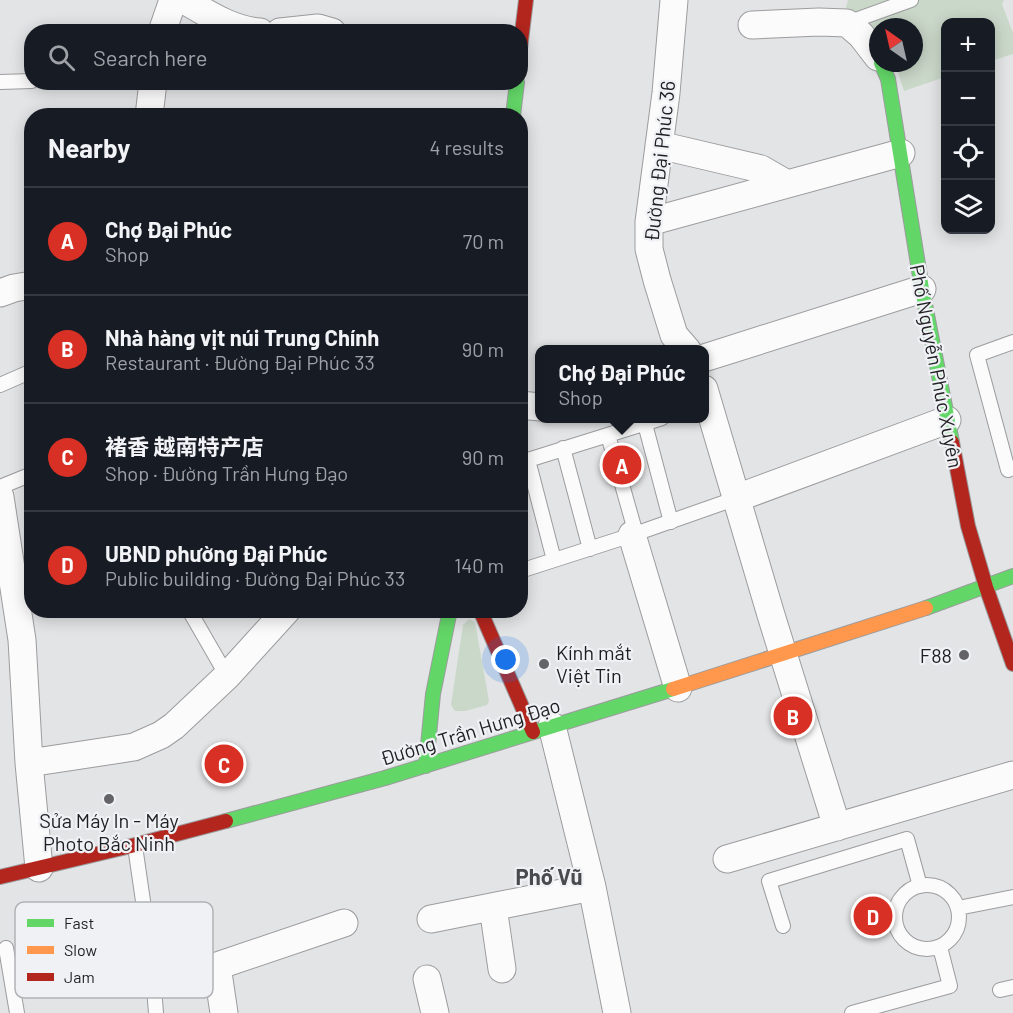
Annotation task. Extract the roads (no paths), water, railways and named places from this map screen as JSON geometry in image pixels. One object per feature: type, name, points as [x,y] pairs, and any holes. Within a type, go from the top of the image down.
[{"type":"main road","points":[[523,24],[526,0]]},
{"type":"main road","name":"Phố Nguyễn Phúc Xuyên","points":[[884,72],[888,79],[922,289],[968,526],[1013,664]]},
{"type":"main road","points":[[513,108],[515,90]]},
{"type":"main road","name":"Đường Trần Hưng Đạo","points":[[0,877],[135,845],[426,766],[945,602],[1013,576]]},
{"type":"main road","points":[[426,766],[433,694],[448,618]]},
{"type":"main road","points":[[484,618],[542,729]]},
{"type":"street","points":[[165,24],[173,0]]},
{"type":"street","points":[[184,0],[214,18],[229,24]]},
{"type":"street","name":"Đường Đại Phúc 36","points":[[674,0],[649,222],[650,249],[657,280],[674,335],[683,345]]},
{"type":"street","points":[[752,24],[847,23],[869,45]]},
{"type":"street","points":[[150,108],[152,90]]},
{"type":"street","points":[[659,146],[753,166],[787,184]]},
{"type":"street","points":[[649,222],[900,153]]},
{"type":"street","points":[[0,293],[24,286]]},
{"type":"street","points":[[709,357],[922,289]]},
{"type":"street","points":[[709,409],[837,827]]},
{"type":"street","points":[[737,498],[947,420]]},
{"type":"street","points":[[0,496],[7,594],[22,640],[29,763],[39,868]]},
{"type":"street","points":[[634,535],[678,688]]},
{"type":"street","points":[[29,763],[134,747],[150,740],[174,726],[227,676],[280,618]]},
{"type":"street","points":[[542,729],[592,887],[617,1013]]},
{"type":"street","points":[[727,859],[1013,775]]},
{"type":"street","points":[[431,919],[592,887]]},
{"type":"street","points":[[493,907],[502,969]]},
{"type":"street","points":[[224,1013],[217,966],[344,923]]},
{"type":"street","points":[[427,979],[435,1013]]},
{"type":"lane","points":[[847,23],[911,0]]},
{"type":"lane","points":[[0,82],[24,81]]},
{"type":"lane","points":[[1013,342],[977,355],[1008,470],[1013,468]]},
{"type":"lane","points":[[0,385],[24,374]]},
{"type":"lane","points":[[554,560],[528,460],[648,423]]},
{"type":"lane","points":[[645,424],[671,522]]},
{"type":"lane","points":[[608,435],[634,535]]},
{"type":"lane","points":[[563,448],[590,549]]},
{"type":"lane","points":[[0,487],[24,477]]},
{"type":"lane","points":[[528,568],[634,535],[737,498]]},
{"type":"lane","points":[[194,618],[227,676]]},
{"type":"lane","points":[[783,926],[769,881],[908,839],[920,886]]},
{"type":"lane","points":[[135,845],[143,902]]},
{"type":"lane","points":[[930,885],[941,888],[949,894],[958,908],[959,923],[955,933],[949,941],[940,946],[930,949],[909,944],[897,927],[895,917],[902,897],[910,890],[920,886],[930,885]]},
{"type":"lane","points":[[958,908],[1013,897]]},
{"type":"lane","points":[[852,1013],[950,986],[940,946]]},
{"type":"lane","points":[[6,948],[17,1013]]},
{"type":"lane","points":[[155,998],[156,1013]]},
{"type":"place","name":"Chợ Đại Phúc","points":[[622,465]]},
{"type":"place","name":"F88","points":[[964,655]]},
{"type":"place","name":"Kính mắt Việt Tin","points":[[544,664]]},
{"type":"place","name":"Nhà hàng vịt núi Trung Chính","points":[[793,716]]},
{"type":"place","name":"褚香 越南特产店","points":[[224,764]]},
{"type":"place","name":"Sửa Máy In - Máy Photo Bắc Ninh","points":[[109,799]]},
{"type":"place","name":"UBND phường Đại Phúc","points":[[873,916]]},
{"type":"district","name":"Phố Vũ","points":[[549,876]]}]
